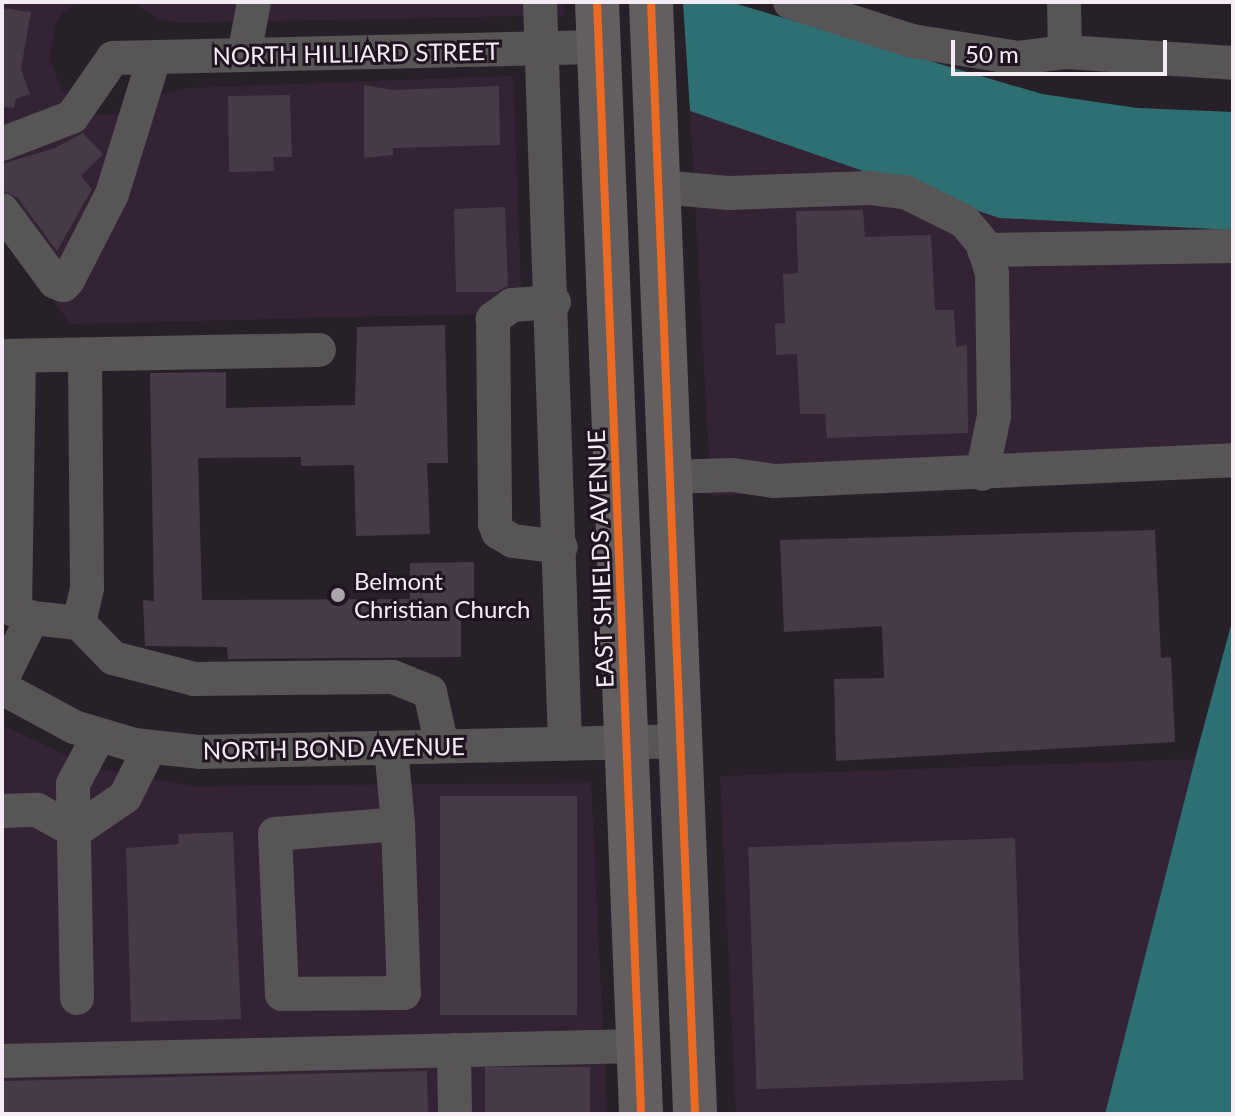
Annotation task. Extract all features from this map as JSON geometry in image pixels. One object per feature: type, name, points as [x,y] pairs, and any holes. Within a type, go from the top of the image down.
[{"type":"main road","name":"EAST SHIELDS AVENUE","points":[[597,2],[641,1114]]},
{"type":"main road","points":[[651,2],[695,1114]]},
{"type":"main road","points":[[599,47],[612,55],[628,85],[632,165],[658,187]]},
{"type":"street","points":[[244,55],[254,2]]},
{"type":"street","points":[[540,2],[554,302],[565,744]]},
{"type":"street","points":[[790,2],[912,41],[1018,58],[1065,52],[1233,63]]},
{"type":"street","points":[[1064,2],[1065,52]]},
{"type":"street","name":"NORTH HILLIARD STREET","points":[[2,144],[72,117],[113,58],[599,47]]},
{"type":"street","points":[[2,210],[55,282],[63,285],[112,194],[154,58]]},
{"type":"street","points":[[658,187],[729,193],[870,188],[905,192],[964,221],[984,250],[992,273],[994,416],[982,474]]},
{"type":"street","points":[[984,250],[1233,246]]},
{"type":"street","points":[[554,302],[512,305],[493,319],[495,524],[503,537],[513,541],[561,547]]},
{"type":"street","points":[[2,679],[16,611],[10,356],[319,350]]},
{"type":"street","points":[[79,623],[87,588],[85,355]]},
{"type":"street","points":[[668,477],[733,475],[774,481],[982,474],[1087,464],[1233,460]]},
{"type":"street","points":[[16,611],[79,623],[113,658],[194,679],[393,677],[430,692],[442,746]]},
{"type":"street","name":"NORTH BOND AVENUE","points":[[2,688],[74,727],[150,747],[199,752],[678,741]]},
{"type":"street","points":[[77,998],[73,784],[99,735]]},
{"type":"street","points":[[75,831],[125,797],[150,747]]},
{"type":"street","points":[[391,748],[398,824],[404,993],[282,994],[275,834],[398,824]]},
{"type":"street","points":[[2,811],[37,810],[75,831]]},
{"type":"street","points":[[2,1061],[638,1046]]},
{"type":"street","points":[[454,1050],[455,1114]]},
{"type":"shaded area","points":[[2,2],[80,2],[63,12],[55,26],[49,58],[62,90],[86,112],[99,115],[126,114],[156,96],[185,88],[513,76],[522,313],[70,324],[2,229]]},
{"type":"shaded area","points":[[131,2],[562,2],[565,15],[179,23],[162,20]]},
{"type":"shaded area","points":[[690,111],[999,218],[1233,230],[1233,472],[711,496]]},
{"type":"shaded area","points":[[2,725],[96,769],[194,786],[591,783],[607,1114],[2,1114]]},
{"type":"shaded area","points":[[1195,759],[1105,1114],[736,1114],[720,776]]},
{"type":"water","points":[[683,2],[730,2],[1042,94],[1137,108],[1233,112],[1233,230],[999,218],[690,111]]},
{"type":"water","points":[[1233,618],[1233,1114],[1105,1114],[1195,759]]},
{"type":"building","points":[[2,8],[31,12],[21,69],[30,94],[16,99],[14,108],[2,107]]},
{"type":"building","points":[[364,85],[392,90],[499,86],[500,145],[393,148],[393,155],[364,158]]},
{"type":"building","points":[[290,95],[292,157],[273,157],[274,171],[229,172],[228,96]]},
{"type":"building","points":[[83,133],[103,154],[81,176],[92,189],[57,251],[18,198],[2,190],[2,164],[55,148]]},
{"type":"building","points":[[505,207],[508,286],[496,292],[456,292],[454,209]]},
{"type":"building","points":[[863,210],[865,237],[931,235],[935,310],[954,310],[956,347],[967,345],[968,433],[827,438],[825,414],[800,414],[797,354],[776,355],[775,324],[785,323],[783,274],[798,273],[796,211]]},
{"type":"building","points":[[445,325],[448,463],[427,463],[430,534],[356,536],[354,465],[301,466],[301,457],[198,458],[202,600],[410,599],[410,563],[474,562],[474,604],[461,605],[461,657],[228,659],[227,647],[145,646],[143,600],[154,601],[150,373],[226,372],[226,408],[355,405],[357,327]]},
{"type":"building","points":[[1155,530],[1161,658],[1171,657],[1175,742],[836,761],[834,679],[884,678],[882,626],[784,632],[780,540]]},
{"type":"building","points":[[440,796],[577,796],[577,1015],[440,1015]]},
{"type":"building","points":[[233,832],[241,1019],[131,1022],[126,848],[179,844],[178,834]]},
{"type":"building","points":[[1015,838],[1023,1080],[757,1089],[748,847]]},
{"type":"building","points":[[485,1067],[590,1067],[590,1114],[485,1114]]},
{"type":"building","points":[[427,1071],[428,1114],[4,1114],[4,1081]]},
{"type":"cycle path","points":[[597,2],[641,1114]]},
{"type":"cycle path","points":[[651,2],[695,1114]]},
{"type":"place","name":"Belmont Christian Church","points":[[338,595]]}]
